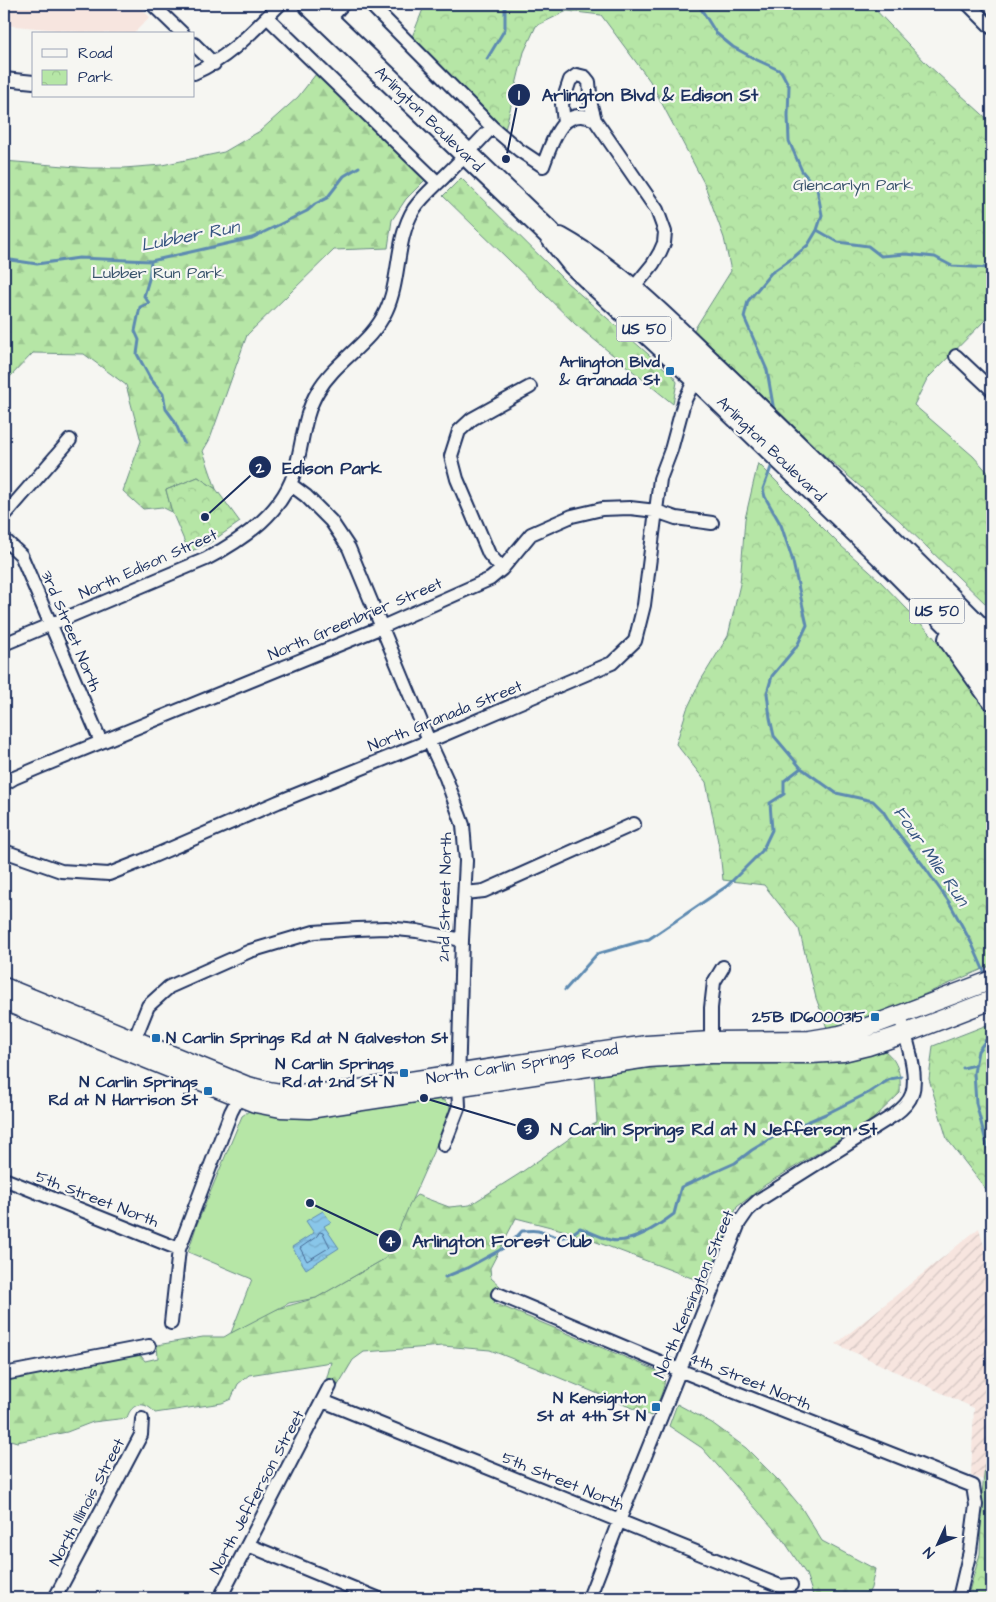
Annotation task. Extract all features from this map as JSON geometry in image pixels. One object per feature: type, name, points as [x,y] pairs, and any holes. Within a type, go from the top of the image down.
[{"type":"highway","name":"Arlington Boulevard","points":[[322,10],[466,154],[549,233],[574,264],[696,377],[828,504],[888,549],[992,641]]},
{"type":"highway","name":"Arlington Boulevard","points":[[549,233],[584,252],[631,291],[825,473],[888,549],[992,667]]},
{"type":"highway","points":[[888,549],[992,624]]},
{"type":"highway","points":[[888,549],[939,625],[992,698]]},
{"type":"main road","name":"North Carlin Springs Road","points":[[711,1048],[810,1040],[840,1035],[900,1016],[992,980]]},
{"type":"main road","name":"North Carlin Springs Road","points":[[4,987],[132,1046],[242,1091],[308,1096],[458,1080],[647,1045],[811,1054],[843,1052],[904,1034],[987,1002]]},
{"type":"main road","name":"North Carlin Springs Road","points":[[4,1001],[132,1046]]},
{"type":"street","points":[[152,4],[181,32]]},
{"type":"street","points":[[195,73],[214,64],[239,45],[280,4]]},
{"type":"street","points":[[322,10],[343,4]]},
{"type":"street","points":[[370,4],[492,127],[519,150],[543,166],[556,134],[564,123],[574,116],[588,116],[595,120]]},
{"type":"street","points":[[968,4],[992,28]]},
{"type":"street","points":[[267,17],[438,183]]},
{"type":"street","points":[[195,45],[214,64]]},
{"type":"street","points":[[564,123],[562,104],[570,80],[577,75],[585,77],[589,82],[591,105],[595,120],[658,210],[665,232],[664,243],[653,264],[631,291]]},
{"type":"street","points":[[4,79],[32,82]]},
{"type":"street","name":"North Edison Street","points":[[4,644],[196,563],[228,547],[260,524],[281,499],[290,484],[296,469],[306,421],[318,390],[328,377],[372,334],[380,323],[392,297],[406,226],[419,203],[492,127]]},
{"type":"street","points":[[956,356],[992,390]]},
{"type":"street","name":"North Granada Street","points":[[4,851],[61,871],[109,874],[612,663],[635,641],[644,605],[660,479],[671,450],[684,402],[696,377]]},
{"type":"street","points":[[502,569],[490,554],[457,479],[451,456],[459,431],[472,419],[530,386]]},
{"type":"street","points":[[4,516],[70,440]]},
{"type":"street","name":"2nd Street North","points":[[290,484],[306,496],[331,521],[349,548],[446,778],[463,825],[466,861],[458,1080]]},
{"type":"street","name":"North Greenbrier Street","points":[[4,784],[14,778],[382,627],[490,579],[502,569],[531,534],[572,516],[602,509],[630,508],[656,511],[676,518],[712,523]]},
{"type":"street","name":"3rd Street North","points":[[4,539],[21,555],[101,742]]},
{"type":"street","points":[[465,893],[484,891],[634,824]]},
{"type":"street","points":[[132,1046],[148,1006],[169,987],[250,951],[314,932],[358,929],[386,928],[416,931],[462,940]]},
{"type":"street","points":[[711,1048],[710,1008],[714,982],[724,967]]},
{"type":"street","name":"North Kensington Street","points":[[589,1598],[739,1223],[748,1210],[761,1198],[894,1115],[902,1109],[912,1096],[912,1063],[900,1016]]},
{"type":"street","points":[[444,1145],[459,1106],[458,1080]]},
{"type":"street","points":[[171,1323],[179,1249],[231,1112],[242,1091]]},
{"type":"street","name":"5th Street North","points":[[4,1179],[179,1249]]},
{"type":"street","name":"4th Street North","points":[[498,1294],[679,1370],[973,1486],[976,1505],[970,1551],[959,1598]]},
{"type":"street","points":[[4,1374],[149,1346]]},
{"type":"street","name":"North Jefferson Street","points":[[220,1598],[330,1386]]},
{"type":"street","name":"5th Street North","points":[[323,1401],[780,1586],[791,1585]]},
{"type":"street","name":"North Illinois Street","points":[[55,1598],[141,1435],[142,1419]]},
{"type":"street","points":[[248,1545],[377,1598]]},
{"type":"shaded area","points":[[4,4],[137,4],[150,17],[135,32],[80,32],[4,25]]},
{"type":"shaded area","points":[[979,1228],[986,1253],[989,1396],[991,1410],[984,1480],[971,1476],[974,1408],[836,1344]]},
{"type":"green space","name":"Glencarlyn Park","points":[[425,4],[870,4],[927,64],[992,123],[992,313],[927,379],[914,405],[973,456],[992,477],[992,599],[987,605],[899,520],[825,456],[694,330],[731,271],[724,238],[704,183],[650,81],[601,15],[567,11],[536,26],[524,52],[505,130],[412,37]]},
{"type":"green space","name":"Lubber Run Park","points":[[316,74],[426,179],[406,199],[392,220],[388,248],[334,250],[247,335],[210,439],[203,451],[216,489],[198,477],[166,490],[172,512],[162,507],[143,509],[123,491],[141,441],[126,385],[84,354],[33,353],[9,378],[4,380],[4,161],[89,168],[124,168],[162,165],[224,152],[260,131],[298,97]]},
{"type":"green space","points":[[461,178],[565,281],[673,376],[677,382],[673,404],[575,324],[443,196]]},
{"type":"green space","points":[[758,463],[840,545],[879,580],[932,635],[992,718],[992,965],[879,1014],[827,1028],[816,998],[799,929],[764,885],[723,880],[720,852],[706,782],[676,744],[687,709],[701,680],[728,636],[740,584],[745,519]]},
{"type":"green space","points":[[198,477],[216,489],[240,522],[208,544],[189,552],[172,512],[166,490]]},
{"type":"green space","points":[[992,1023],[992,1197],[947,1139],[929,1079],[933,1046]]},
{"type":"green space","points":[[885,1051],[890,1055],[898,1070],[900,1093],[872,1120],[765,1185],[737,1207],[705,1283],[570,1232],[516,1218],[490,1268],[491,1278],[500,1286],[494,1303],[663,1373],[663,1388],[651,1416],[490,1350],[443,1346],[364,1352],[353,1360],[337,1387],[326,1381],[331,1362],[249,1375],[238,1384],[231,1399],[222,1403],[155,1413],[147,1406],[139,1405],[132,1409],[127,1418],[93,1422],[67,1432],[17,1442],[4,1438],[4,1381],[136,1355],[141,1356],[145,1361],[158,1358],[157,1345],[203,1337],[224,1337],[266,1312],[316,1298],[386,1258],[400,1210],[417,1195],[449,1207],[470,1205],[519,1174],[583,1129],[597,1123],[594,1076],[645,1068],[683,1065],[814,1062],[861,1057]]},
{"type":"green space","points":[[437,1099],[445,1101],[450,1107],[450,1114],[386,1258],[316,1298],[289,1303],[231,1333],[252,1279],[188,1252],[197,1224],[242,1116],[249,1111],[278,1117],[310,1118]]},
{"type":"green space","points":[[989,1396],[992,1396],[992,1598],[967,1598],[980,1554],[982,1494],[991,1410]]},
{"type":"green space","points":[[677,1404],[712,1423],[746,1448],[781,1483],[801,1507],[822,1541],[875,1569],[871,1588],[866,1598],[814,1598],[806,1574],[782,1538],[702,1448],[669,1426]]},
{"type":"water","points":[[323,1211],[331,1222],[324,1226],[339,1248],[306,1269],[292,1247],[314,1233],[306,1221]]},
{"type":"waterway","name":"Lubber Run","points":[[487,59],[505,29],[505,4]]},
{"type":"waterway","name":"Four Mile Run","points":[[698,4],[716,33],[733,47],[781,71],[789,86],[789,141],[802,171],[817,189],[822,215],[817,230],[808,245],[771,273],[748,301],[744,317],[767,370],[774,411]]},
{"type":"waterway","name":"Lubber Run","points":[[4,259],[37,264],[79,258],[151,261],[252,238],[307,211],[315,204],[327,198],[344,176],[359,167]]},
{"type":"waterway","points":[[817,230],[838,242],[868,246],[881,256],[906,254],[935,257],[952,266],[991,268]]},
{"type":"waterway","points":[[151,261],[149,279],[144,296],[149,303],[140,307],[135,331],[139,340],[137,354],[150,378],[163,394],[166,409],[174,420],[184,443]]},
{"type":"waterway","name":"Four Mile Run","points":[[773,462],[763,489],[765,497],[781,525],[792,558],[807,625],[797,646],[772,676],[767,693],[774,736],[801,768],[836,793],[873,801],[883,811],[949,902],[972,944],[986,976]]},
{"type":"waterway","points":[[565,990],[597,954],[649,939],[727,886],[762,851],[772,830],[770,803],[784,794],[784,781],[801,768]]},
{"type":"waterway","name":"Four Mile Run","points":[[992,1032],[978,1051],[974,1073],[976,1103],[992,1165]]},
{"type":"waterway","points":[[963,1068],[975,1065]]},
{"type":"waterway","points":[[445,1277],[467,1268],[509,1245],[522,1231],[538,1231],[563,1237],[580,1228],[610,1240],[627,1240],[635,1237],[660,1224],[674,1214],[681,1187],[735,1163],[777,1135],[828,1113],[868,1093],[890,1079],[901,1077]]},
{"type":"place","name":"Arlington Blvd & Edison St","points":[[506,159]]},
{"type":"place","name":"Arlington Blvd & Granada St","points":[[670,371]]},
{"type":"place","name":"Edison Park","points":[[205,517]]},
{"type":"place","name":"25B ID6000315","points":[[875,1017]]},
{"type":"place","name":"N Carlin Springs Rd at N Galveston St","points":[[156,1038]]},
{"type":"place","name":"N Carlin Springs Rd at 2nd St N","points":[[404,1073]]},
{"type":"place","name":"N Carlin Springs Rd at N Harrison St","points":[[208,1091]]},
{"type":"place","name":"N Carlin Springs Rd at N Jefferson St","points":[[424,1098]]},
{"type":"place","name":"Arlington Forest Club","points":[[310,1203]]},
{"type":"place","name":"N Kensignton St at 4th St N","points":[[656,1407]]}]
